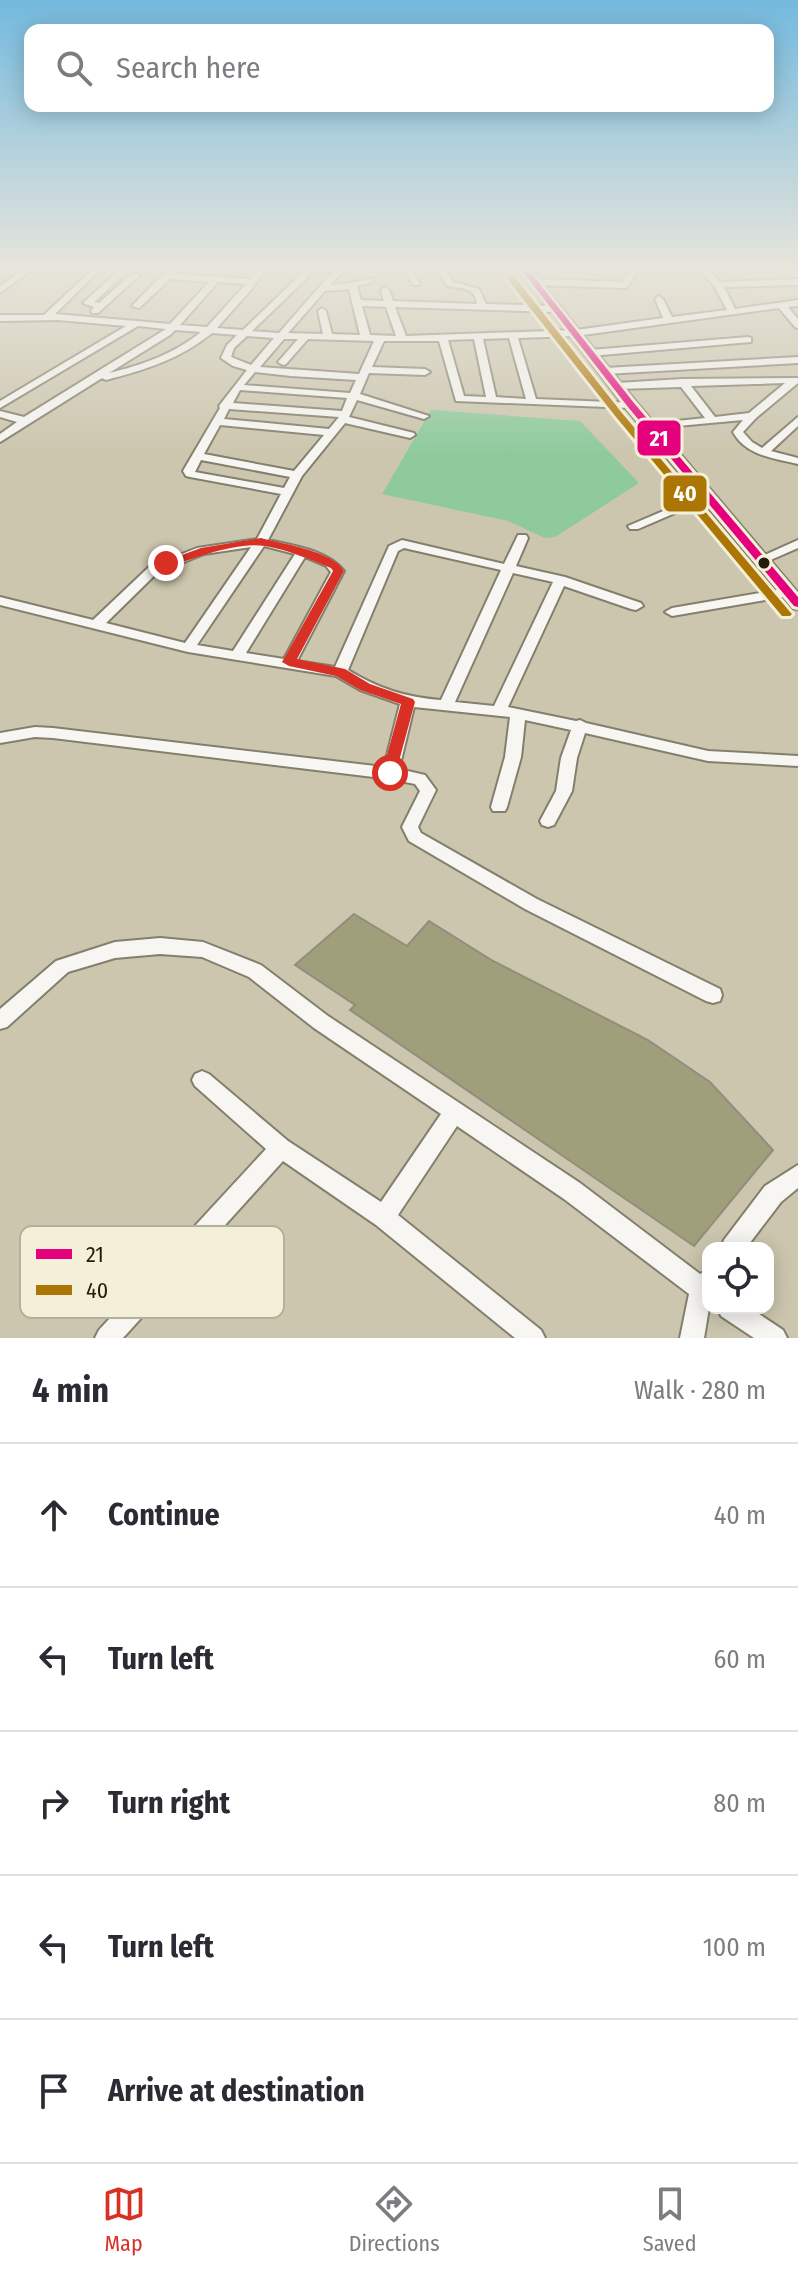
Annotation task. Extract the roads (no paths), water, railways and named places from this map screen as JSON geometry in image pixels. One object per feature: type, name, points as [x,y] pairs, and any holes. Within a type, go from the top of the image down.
[{"type":"main road","points":[[574,330],[649,427],[794,598]]},
{"type":"street","points":[[0,405],[125,330]]},
{"type":"street","points":[[0,439],[167,330]]},
{"type":"street","points":[[94,380],[168,359],[211,330]]},
{"type":"street","points":[[219,330],[366,339],[513,336],[593,330]]},
{"type":"street","points":[[286,492],[190,474],[219,422],[224,406],[251,369],[287,330]]},
{"type":"street","points":[[326,330],[328,338]]},
{"type":"street","points":[[364,330],[366,339]]},
{"type":"street","points":[[399,330],[402,339]]},
{"type":"street","points":[[245,332],[230,347],[226,358],[232,364],[251,369],[365,374],[425,372]]},
{"type":"street","points":[[513,336],[532,402]]},
{"type":"street","points":[[283,362],[305,337]]},
{"type":"street","points":[[478,337],[492,401]]},
{"type":"street","points":[[590,353],[748,337],[761,362]]},
{"type":"street","points":[[443,338],[458,396],[465,401],[631,405]]},
{"type":"street","points":[[188,648],[261,542],[297,475],[343,416],[380,339]]},
{"type":"street","points":[[605,371],[798,360]]},
{"type":"street","points":[[617,386],[795,380]]},
{"type":"street","points":[[795,380],[752,416],[739,429],[738,435],[744,443],[798,461]]},
{"type":"street","points":[[682,382],[712,420]]},
{"type":"street","points":[[237,387],[355,396],[424,416]]},
{"type":"street","points":[[224,406],[343,416],[410,435]]},
{"type":"street","points":[[0,414],[25,421]]},
{"type":"street","points":[[649,427],[752,416]]},
{"type":"street","points":[[765,451],[798,420]]},
{"type":"street","points":[[219,422],[329,432]]},
{"type":"street","points":[[198,456],[297,475]]},
{"type":"street","points":[[634,526],[708,495]]},
{"type":"street","points":[[446,706],[522,538]]},
{"type":"street","points":[[95,626],[153,570],[166,563],[201,551],[261,542],[302,552],[330,563],[338,571],[289,662]]},
{"type":"street","points":[[340,672],[393,549],[397,546],[407,544],[560,580],[636,606]]},
{"type":"street","points":[[762,559],[797,545]]},
{"type":"street","points":[[237,656],[302,552]]},
{"type":"street","points":[[499,710],[560,580]]},
{"type":"street","points":[[672,612],[794,598]]},
{"type":"street","points":[[0,601],[188,648],[340,672],[365,687],[408,702],[518,713],[708,756],[798,761]]},
{"type":"street","points":[[390,773],[408,702]]},
{"type":"street","points":[[499,807],[513,757],[518,713]]},
{"type":"street","points":[[548,821],[564,791],[569,758],[580,725]]},
{"type":"street","points":[[0,738],[35,732],[53,733],[420,779],[426,784],[427,797],[410,827],[415,837],[531,904],[713,995]]},
{"type":"street","points":[[0,1021],[62,966],[115,950],[160,946],[203,950],[255,971],[321,1022],[572,1191],[702,1285]]},
{"type":"street","points":[[202,1080],[281,1148],[384,1217],[533,1338]]},
{"type":"street","points":[[384,1217],[454,1113]]},
{"type":"street","points":[[210,1226],[281,1148]]},
{"type":"street","points":[[737,1242],[773,1194],[798,1175]]},
{"type":"street","points":[[692,1338],[702,1302]]},
{"type":"street","points":[[738,1314],[775,1338]]},
{"type":"street","points":[[107,1338],[125,1318]]}]
